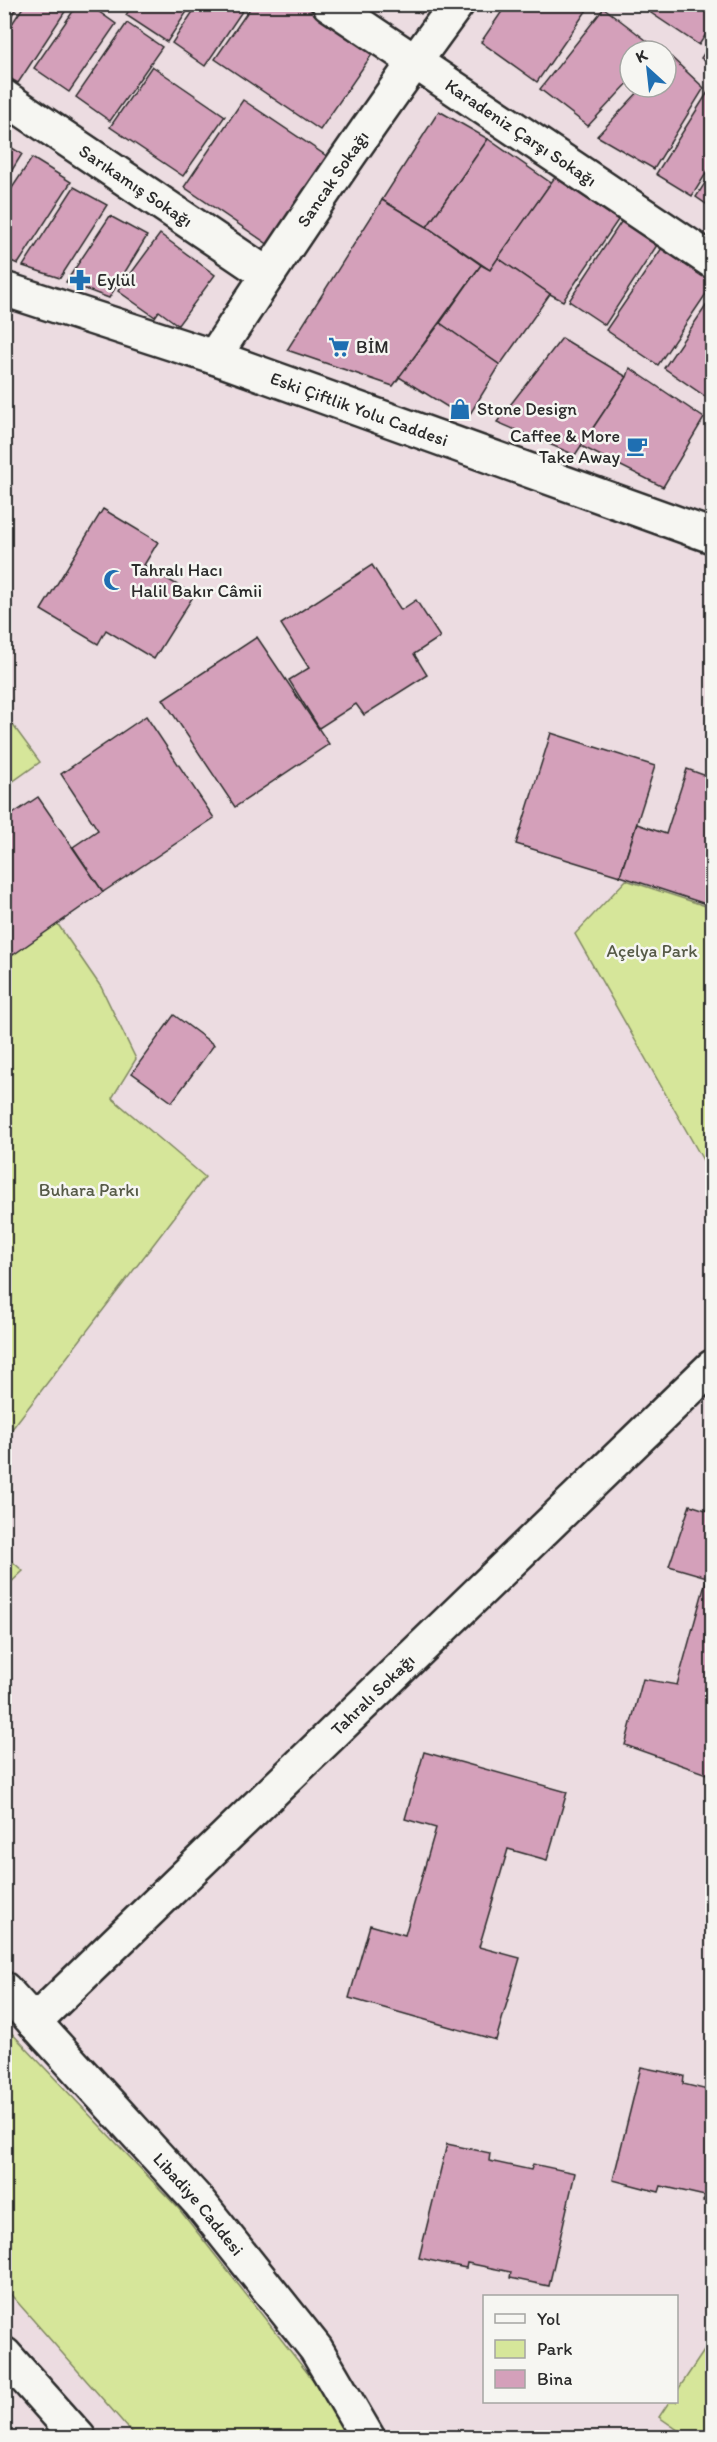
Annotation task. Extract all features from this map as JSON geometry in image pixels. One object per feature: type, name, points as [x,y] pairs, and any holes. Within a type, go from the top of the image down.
[{"type":"street","name":"Karadeniz Çarşı Sokağı","points":[[329,4],[712,261]]},
{"type":"street","name":"Sancak Sokağı","points":[[214,357],[415,61],[457,4]]},
{"type":"street","name":"Sarıkamış Sokağı","points":[[4,97],[268,275]]},
{"type":"street","name":"Eski Çiftlik Yolu Caddesi","points":[[4,289],[214,357],[712,536]]},
{"type":"street","name":"Tahralı Sokağı","points":[[34,2022],[712,1367]]},
{"type":"street","name":"Libadiye Caddesi","points":[[4,1989],[199,2202],[316,2349],[368,2438]]},
{"type":"street","points":[[4,2354],[79,2438]]},
{"type":"path","points":[[4,1171],[8,1179],[4,1189]]},
{"type":"green space","points":[[4,713],[40,762],[5,787],[4,787]]},
{"type":"green space","name":"Buhara Parkı","points":[[4,846],[101,987],[136,1059],[112,1098],[205,1177],[5,1438]]},
{"type":"green space","name":"Açelya Park","points":[[626,880],[712,908],[712,1176],[575,934]]},
{"type":"green space","points":[[5,1555],[23,1571],[5,1588]]},
{"type":"green space","points":[[4,2025],[179,2209],[346,2422],[347,2437],[136,2437],[5,2288]]},
{"type":"green space","points":[[712,2339],[712,2437],[688,2437],[659,2417],[668,2403],[678,2403],[678,2390]]},
{"type":"building","points":[[4,4],[19,4],[4,27]]},
{"type":"building","points":[[25,4],[70,4],[18,83],[4,75],[4,36]]},
{"type":"building","points":[[78,4],[88,4],[116,24],[69,92],[34,68]]},
{"type":"building","points":[[133,4],[192,4],[167,42],[126,15]]},
{"type":"building","points":[[198,4],[247,4],[205,66],[172,43]]},
{"type":"building","points":[[253,4],[302,4],[373,53],[320,130],[215,59]]},
{"type":"building","points":[[406,4],[428,4],[421,14]]},
{"type":"building","points":[[507,4],[591,4],[537,82],[481,42]]},
{"type":"building","points":[[652,4],[712,4],[712,25],[699,45],[648,11]]},
{"type":"building","points":[[604,8],[645,39],[618,39],[618,94],[588,126],[540,89]]},
{"type":"building","points":[[127,23],[162,47],[110,121],[76,97]]},
{"type":"building","points":[[712,41],[712,66],[701,58]]},
{"type":"building","points":[[678,64],[704,88],[654,169],[597,136],[632,99],[678,99]]},
{"type":"building","points":[[152,66],[225,116],[183,176],[110,127]]},
{"type":"building","points":[[708,92],[712,94],[712,164],[692,196],[656,174]]},
{"type":"building","points":[[243,100],[328,157],[269,245],[184,187]]},
{"type":"building","points":[[439,111],[488,139],[427,227],[382,200]]},
{"type":"building","points":[[488,139],[551,183],[490,270],[427,227]]},
{"type":"building","points":[[4,143],[22,154],[4,183]]},
{"type":"building","points":[[32,158],[71,182],[18,264],[4,258],[4,200]]},
{"type":"building","points":[[712,172],[712,208],[696,197]]},
{"type":"building","points":[[555,177],[618,220],[563,301],[498,258]]},
{"type":"building","points":[[74,187],[107,205],[60,278],[23,266]]},
{"type":"building","points":[[382,200],[427,227],[481,265],[393,386],[287,350]]},
{"type":"building","points":[[110,216],[147,236],[109,298],[66,282]]},
{"type":"building","points":[[625,216],[661,239],[605,325],[569,301]]},
{"type":"building","points":[[160,234],[215,275],[178,325],[159,311],[155,317],[118,291]]},
{"type":"building","points":[[662,248],[712,282],[712,285],[658,365],[606,330]]},
{"type":"building","points":[[498,258],[550,294],[500,365],[440,323],[481,265],[490,270]]},
{"type":"building","points":[[712,297],[712,401],[664,368]]},
{"type":"building","points":[[440,323],[500,365],[467,419],[399,377]]},
{"type":"building","points":[[562,338],[627,377],[575,455],[497,422]]},
{"type":"building","points":[[630,368],[704,418],[663,487],[581,446],[627,377]]},
{"type":"building","name":"Tahralı Hacı Halil Bakır Câmii","points":[[103,509],[158,542],[144,565],[194,595],[154,659],[106,630],[98,644],[41,610]]},
{"type":"building","points":[[372,565],[401,610],[416,600],[440,637],[414,654],[427,675],[364,715],[356,704],[319,728],[289,680],[309,668],[281,624]]},
{"type":"building","points":[[257,637],[329,744],[235,807],[163,699]]},
{"type":"building","points":[[146,716],[214,818],[103,892],[73,847],[98,830],[61,774]]},
{"type":"building","points":[[551,733],[655,766],[620,876],[516,844]]},
{"type":"building","points":[[687,769],[712,778],[712,906],[620,876],[637,824],[666,834]]},
{"type":"building","points":[[38,797],[103,892],[13,955],[4,942],[4,820]]},
{"type":"building","points":[[174,1015],[214,1045],[172,1102],[132,1073]]},
{"type":"building","points":[[690,1505],[712,1512],[712,1776],[625,1745],[643,1679],[677,1685],[707,1577],[669,1566]]},
{"type":"building","points":[[424,1752],[567,1792],[547,1860],[508,1849],[479,1947],[520,1958],[496,2040],[349,1998],[370,1925],[405,1935],[436,1828],[405,1819]]},
{"type":"building","points":[[641,2067],[684,2076],[683,2084],[712,2091],[712,2203],[703,2201],[705,2196],[661,2186],[659,2192],[613,2180]]},
{"type":"building","points":[[447,2144],[490,2153],[489,2161],[531,2170],[533,2164],[575,2173],[549,2286],[510,2278],[511,2272],[467,2263],[466,2268],[419,2258]]},
{"type":"place","name":"Eylül","points":[[80,280]]},
{"type":"place","name":"BİM","points":[[339,347]]},
{"type":"place","name":"Stone Design","points":[[460,409]]},
{"type":"place","name":"Caffee & More Take Away","points":[[637,446]]},
{"type":"place","name":"Tahralı Hacı Halil Bakır Câmii","points":[[114,580]]}]
